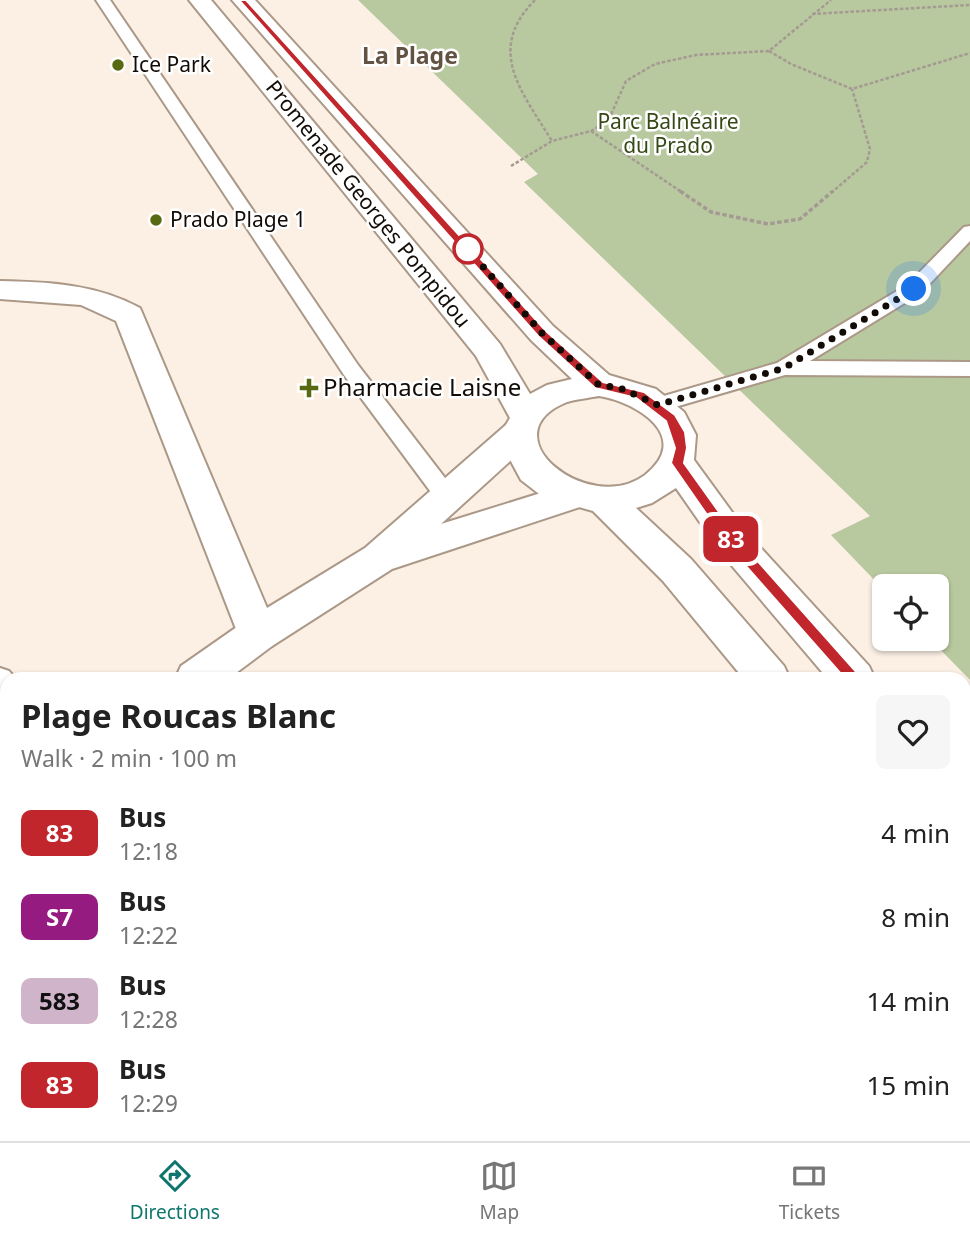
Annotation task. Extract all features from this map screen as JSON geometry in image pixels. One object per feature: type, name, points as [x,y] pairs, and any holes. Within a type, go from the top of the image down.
[{"type":"main road","name":"Promenade Georges Pompidou","points":[[201,0],[480,340],[522,424],[521,452],[532,470],[551,485],[589,497],[677,570],[763,672]]},
{"type":"main road","name":"Promenade Georges Pompidou","points":[[243,0],[542,333],[599,385]]},
{"type":"main road","points":[[0,290],[66,293],[108,302],[130,315],[258,634]]},
{"type":"main road","name":"Promenade Georges Pompidou","points":[[522,424],[538,402],[576,386],[620,388],[658,405]]},
{"type":"main road","points":[[378,559],[589,497],[642,494],[657,486],[677,463],[681,448],[678,432],[671,418],[658,405]]},
{"type":"main road","points":[[206,672],[258,634],[378,559],[522,424]]},
{"type":"main road","points":[[677,463],[735,544],[848,672]]},
{"type":"lane","points":[[103,0],[351,370],[447,497]]},
{"type":"lane","points":[[658,405],[784,368],[914,289],[970,231]]},
{"type":"lane","points":[[784,368],[970,369]]},
{"type":"path","points":[[535,0],[523,9],[507,39],[511,72],[552,141]]},
{"type":"path","points":[[769,51],[831,0]]},
{"type":"path","points":[[811,14],[970,5]]},
{"type":"path","points":[[511,166],[552,141],[591,131],[608,121],[626,81],[654,64],[696,55],[769,51],[791,64],[852,89],[970,53]]},
{"type":"path","points":[[591,131],[711,212],[768,224],[800,219],[867,162],[870,149],[852,89]]},
{"type":"green space","name":"Parc Balnéaire du Prado","points":[[358,0],[970,0],[970,672],[962,672],[942,651],[949,651],[949,574],[872,574],[872,578],[831,535],[870,516],[524,182],[538,174]]},
{"type":"bus line","name":"83","points":[[243,0],[542,333],[599,385],[640,395],[658,405],[671,418],[678,432],[681,448],[677,463],[735,544],[848,672]]},
{"type":"place","name":"Ice Park","points":[[118,65]]},
{"type":"place","name":"Prado Plage 1","points":[[156,220]]},
{"type":"place","name":"Pharmacie Laisne","points":[[309,388]]},
{"type":"district","name":"La Plage","points":[[410,56]]},
{"type":"route","points":[[468,249],[463,244],[542,333],[599,385],[620,388],[658,405],[784,368],[914,289]]}]
